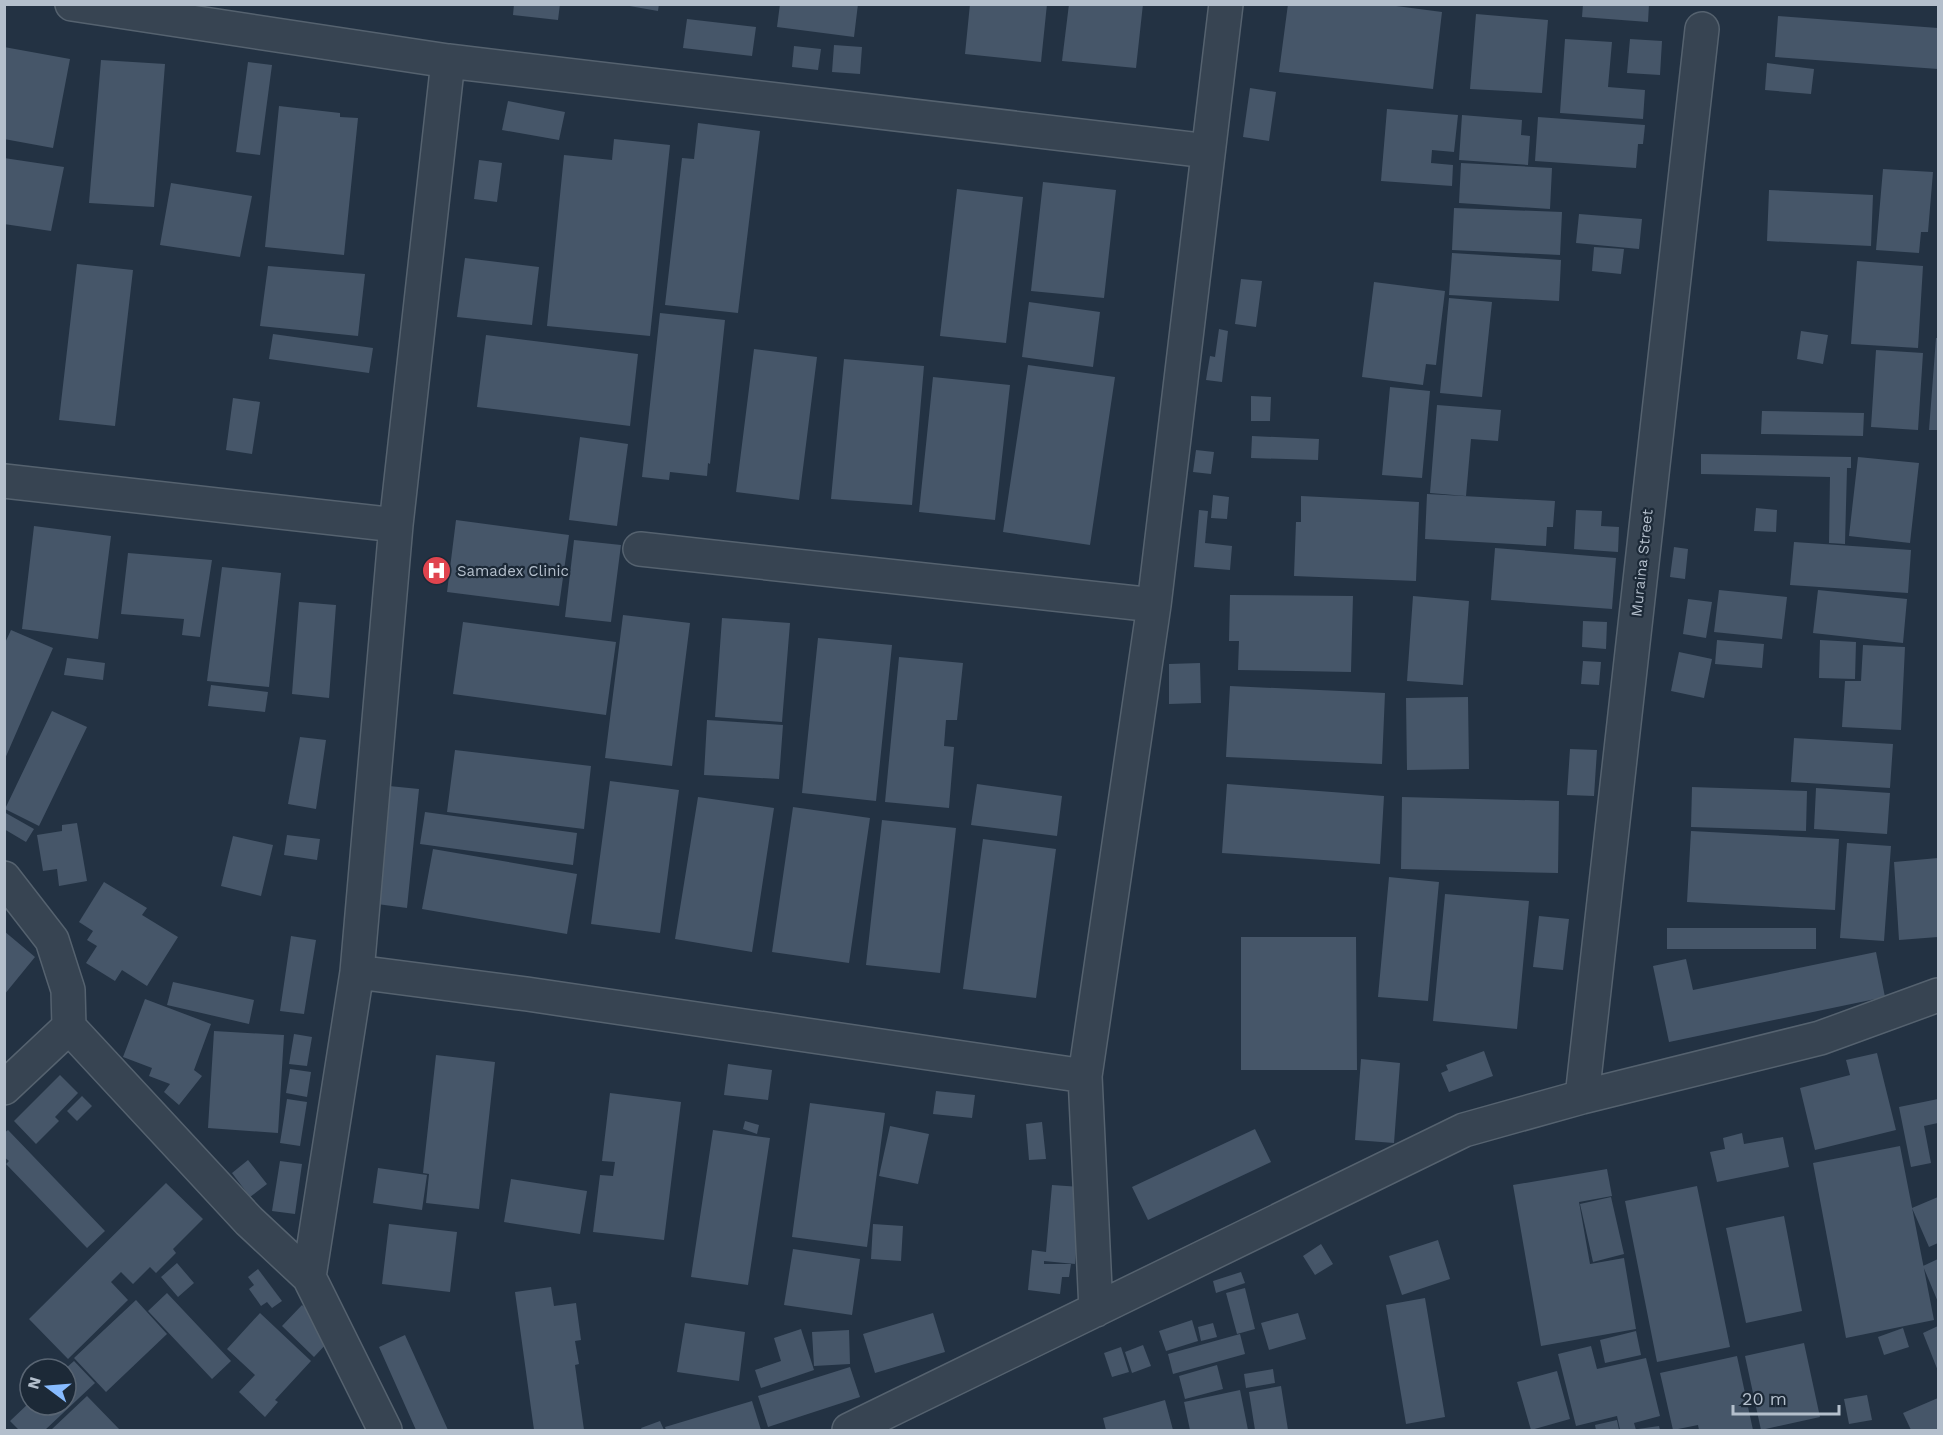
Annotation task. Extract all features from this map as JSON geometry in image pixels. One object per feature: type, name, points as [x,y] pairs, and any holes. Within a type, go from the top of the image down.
[{"type":"street","points":[[72,4],[448,61],[1208,151]]},
{"type":"street","points":[[1096,1310],[1085,1076],[1154,605],[1226,4]]},
{"type":"street","name":"Muraina Street","points":[[1582,1097],[1702,29]]},
{"type":"street","points":[[309,1276],[357,972],[396,525],[448,61]]},
{"type":"street","points":[[4,481],[396,525]]},
{"type":"street","points":[[640,549],[1154,605]]},
{"type":"street","points":[[4,878],[52,940],[68,990],[69,1027],[249,1221],[309,1276],[385,1431]]},
{"type":"street","points":[[357,972],[526,994],[1085,1076]]},
{"type":"street","points":[[849,1431],[1464,1130],[1582,1097],[1820,1038],[1938,995]]},
{"type":"street","points":[[4,1088],[69,1027]]},
{"type":"building","points":[[514,4],[560,4],[558,20],[513,15]]},
{"type":"building","points":[[618,4],[659,4],[658,11]]},
{"type":"building","points":[[780,4],[858,4],[854,37],[777,27]]},
{"type":"building","points":[[970,4],[1047,4],[1041,62],[965,54]]},
{"type":"building","points":[[1069,4],[1143,4],[1136,68],[1062,61]]},
{"type":"building","points":[[1288,4],[1381,4],[1442,12],[1433,89],[1279,72]]},
{"type":"building","points":[[1583,4],[1649,4],[1648,22],[1582,17]]},
{"type":"building","points":[[1476,14],[1548,20],[1542,93],[1470,89]]},
{"type":"building","points":[[1778,16],[1938,28],[1938,69],[1775,57]]},
{"type":"building","points":[[687,19],[756,27],[752,56],[683,48]]},
{"type":"building","points":[[1565,39],[1612,42],[1608,87],[1645,90],[1643,119],[1560,113]]},
{"type":"building","points":[[1630,39],[1662,41],[1660,75],[1627,73]]},
{"type":"building","points":[[834,45],[862,47],[860,74],[832,72]]},
{"type":"building","points":[[794,46],[821,49],[818,70],[792,67]]},
{"type":"building","points":[[4,47],[70,59],[53,148],[4,139]]},
{"type":"building","points":[[101,60],[165,64],[154,207],[89,203]]},
{"type":"building","points":[[248,62],[272,65],[260,155],[236,152]]},
{"type":"building","points":[[1767,63],[1814,69],[1811,94],[1765,90]]},
{"type":"building","points":[[1250,88],[1276,92],[1269,141],[1243,137]]},
{"type":"building","points":[[508,101],[565,112],[559,140],[502,130]]},
{"type":"building","points":[[279,106],[340,113],[340,117],[358,118],[344,255],[265,247]]},
{"type":"building","points":[[1387,109],[1458,115],[1454,152],[1432,150],[1431,163],[1453,165],[1452,186],[1381,181]]},
{"type":"building","points":[[1462,115],[1522,120],[1521,135],[1530,136],[1528,165],[1459,160]]},
{"type":"building","points":[[1538,117],[1645,125],[1643,144],[1638,144],[1636,168],[1535,161]]},
{"type":"building","points":[[698,123],[760,131],[738,313],[665,305],[682,158],[694,159]]},
{"type":"building","points":[[614,139],[670,145],[650,336],[547,326],[564,155],[612,160]]},
{"type":"building","points":[[4,158],[64,167],[51,231],[4,224]]},
{"type":"building","points":[[479,160],[502,163],[497,202],[474,199]]},
{"type":"building","points":[[1461,163],[1552,168],[1550,209],[1459,203]]},
{"type":"building","points":[[1883,169],[1933,172],[1928,232],[1921,232],[1919,253],[1876,250]]},
{"type":"building","points":[[1043,182],[1116,190],[1104,298],[1031,291]]},
{"type":"building","points":[[171,183],[252,196],[240,257],[160,245]]},
{"type":"building","points":[[957,189],[1023,197],[1006,343],[940,336]]},
{"type":"building","points":[[1769,190],[1873,195],[1871,246],[1767,241]]},
{"type":"building","points":[[1454,208],[1562,212],[1560,255],[1452,250]]},
{"type":"building","points":[[1579,214],[1642,219],[1639,249],[1576,243]]},
{"type":"building","points":[[1594,247],[1624,249],[1621,274],[1592,271]]},
{"type":"building","points":[[1452,253],[1561,260],[1559,301],[1449,295]]},
{"type":"building","points":[[465,258],[539,267],[532,325],[457,317]]},
{"type":"building","points":[[1857,261],[1923,266],[1918,348],[1851,344]]},
{"type":"building","points":[[77,264],[133,270],[115,426],[59,420]]},
{"type":"building","points":[[268,266],[365,274],[358,336],[260,326]]},
{"type":"building","points":[[1241,279],[1262,281],[1256,327],[1235,324]]},
{"type":"building","points":[[1374,282],[1445,291],[1436,365],[1426,364],[1423,385],[1362,377]]},
{"type":"building","points":[[1449,298],[1492,302],[1482,397],[1440,393]]},
{"type":"building","points":[[1029,302],[1100,312],[1093,367],[1022,357]]},
{"type":"building","points":[[660,313],[725,320],[707,476],[670,472],[669,480],[642,477]]},
{"type":"building","points":[[1219,329],[1228,331],[1222,382],[1206,380],[1210,356],[1215,357]]},
{"type":"building","points":[[1801,331],[1828,335],[1823,364],[1797,359]]},
{"type":"building","points":[[273,334],[373,348],[369,373],[269,359]]},
{"type":"building","points":[[486,335],[638,354],[630,426],[477,407]]},
{"type":"building","points":[[1936,338],[1938,338],[1938,430],[1929,430]]},
{"type":"building","points":[[754,349],[817,357],[799,500],[736,492]]},
{"type":"building","points":[[1876,350],[1923,353],[1918,430],[1871,427]]},
{"type":"building","points":[[844,359],[924,366],[912,505],[831,499]]},
{"type":"building","points":[[1028,365],[1115,377],[1090,545],[1003,532]]},
{"type":"building","points":[[933,377],[1010,385],[995,520],[919,512]]},
{"type":"building","points":[[1390,387],[1430,391],[1422,478],[1382,475]]},
{"type":"building","points":[[1251,396],[1271,397],[1270,421],[1251,421]]},
{"type":"building","points":[[233,398],[260,402],[252,454],[226,450]]},
{"type":"building","points":[[1437,405],[1501,410],[1498,441],[1471,439],[1466,496],[1430,493]]},
{"type":"building","points":[[1762,411],[1864,413],[1863,436],[1761,434]]},
{"type":"building","points":[[1252,436],[1319,439],[1318,460],[1251,458]]},
{"type":"building","points":[[580,437],[628,444],[617,526],[569,520]]},
{"type":"building","points":[[1196,450],[1214,452],[1211,474],[1193,472]]},
{"type":"building","points":[[1701,454],[1851,457],[1851,468],[1847,468],[1845,544],[1829,543],[1830,477],[1701,474]]},
{"type":"building","points":[[1858,457],[1919,463],[1910,543],[1849,536]]},
{"type":"building","points":[[1427,494],[1555,501],[1553,527],[1547,527],[1546,546],[1425,539]]},
{"type":"building","points":[[1213,495],[1229,497],[1227,519],[1211,518]]},
{"type":"building","points":[[1301,496],[1419,502],[1416,581],[1294,576],[1296,522],[1301,522]]},
{"type":"building","points":[[1756,508],[1777,510],[1776,532],[1754,531]]},
{"type":"building","points":[[1199,510],[1208,511],[1205,543],[1232,546],[1230,570],[1194,567]]},
{"type":"building","points":[[1576,510],[1602,511],[1601,526],[1619,527],[1618,552],[1574,549]]},
{"type":"building","points":[[456,520],[569,535],[559,606],[447,592]]},
{"type":"building","points":[[34,526],[111,536],[98,639],[22,629]]},
{"type":"building","points":[[574,540],[621,545],[611,622],[565,617]]},
{"type":"building","points":[[1794,542],[1911,550],[1908,593],[1790,585]]},
{"type":"building","points":[[1674,547],[1688,549],[1685,579],[1670,577]]},
{"type":"building","points":[[1495,548],[1616,558],[1612,609],[1491,600]]},
{"type":"building","points":[[128,553],[212,560],[200,637],[182,635],[184,619],[121,614]]},
{"type":"building","points":[[222,567],[281,573],[269,687],[207,681]]},
{"type":"building","points":[[1719,590],[1787,597],[1782,639],[1714,632]]},
{"type":"building","points":[[1818,590],[1907,599],[1903,643],[1813,633]]},
{"type":"building","points":[[1230,595],[1353,596],[1351,672],[1238,670],[1239,641],[1229,641]]},
{"type":"building","points":[[1413,596],[1469,601],[1463,685],[1407,681]]},
{"type":"building","points":[[1688,599],[1712,602],[1706,638],[1683,634]]},
{"type":"building","points":[[299,602],[336,605],[329,698],[292,694]]},
{"type":"building","points":[[623,615],[690,623],[672,766],[605,758]]},
{"type":"building","points":[[722,618],[790,623],[782,722],[715,717]]},
{"type":"building","points":[[1583,621],[1607,622],[1606,649],[1582,647]]},
{"type":"building","points":[[463,622],[616,642],[606,715],[453,694]]},
{"type":"building","points":[[11,630],[53,648],[4,761],[4,645]]},
{"type":"building","points":[[818,638],[892,645],[876,801],[802,793]]},
{"type":"building","points":[[1717,640],[1764,644],[1762,668],[1715,664]]},
{"type":"building","points":[[1820,640],[1856,642],[1855,679],[1819,678]]},
{"type":"building","points":[[1863,645],[1905,647],[1901,730],[1842,727],[1845,681],[1861,681]]},
{"type":"building","points":[[1679,652],[1712,659],[1704,698],[1671,691]]},
{"type":"building","points":[[899,657],[963,663],[957,720],[946,720],[944,746],[954,747],[949,808],[885,802]]},
{"type":"building","points":[[67,658],[105,663],[103,680],[64,675]]},
{"type":"building","points":[[1583,661],[1601,662],[1599,685],[1581,684]]},
{"type":"building","points":[[1200,663],[1201,703],[1169,704],[1169,664]]},
{"type":"building","points":[[211,685],[268,692],[265,712],[208,706]]},
{"type":"building","points":[[1230,686],[1385,693],[1382,764],[1226,757]]},
{"type":"building","points":[[1468,697],[1469,769],[1407,770],[1406,698]]},
{"type":"building","points":[[52,711],[87,727],[39,826],[5,809]]},
{"type":"building","points":[[707,720],[783,725],[779,779],[704,775]]},
{"type":"building","points":[[300,737],[326,740],[316,809],[288,804]]},
{"type":"building","points":[[1794,738],[1893,744],[1890,788],[1791,782]]},
{"type":"building","points":[[1570,749],[1597,750],[1594,796],[1567,795]]},
{"type":"building","points":[[455,750],[591,766],[584,829],[447,812]]},
{"type":"building","points":[[610,781],[679,790],[660,933],[591,924]]},
{"type":"building","points":[[977,784],[1062,796],[1057,836],[971,825]]},
{"type":"building","points":[[1227,784],[1384,796],[1380,864],[1222,853]]},
{"type":"building","points":[[389,786],[419,789],[407,908],[377,904]]},
{"type":"building","points":[[1692,787],[1807,791],[1806,831],[1691,827]]},
{"type":"building","points":[[1816,788],[1890,793],[1887,834],[1814,829]]},
{"type":"building","points":[[698,797],[774,808],[752,952],[675,939]]},
{"type":"building","points":[[1402,797],[1559,801],[1558,873],[1401,869]]},
{"type":"building","points":[[793,807],[870,818],[849,963],[772,952]]},
{"type":"building","points":[[4,812],[34,829],[26,842],[4,829]]},
{"type":"building","points":[[425,812],[577,833],[573,865],[420,844]]},
{"type":"building","points":[[882,820],[956,828],[940,973],[866,965]]},
{"type":"building","points":[[77,823],[87,881],[59,886],[57,869],[43,871],[37,835],[62,831],[62,825]]},
{"type":"building","points":[[1691,831],[1839,839],[1835,910],[1687,902]]},
{"type":"building","points":[[287,835],[320,839],[317,860],[284,855]]},
{"type":"building","points":[[233,836],[273,845],[261,896],[221,886]]},
{"type":"building","points":[[983,839],[1056,849],[1036,998],[963,989]]},
{"type":"building","points":[[1847,843],[1891,846],[1884,941],[1840,938]]},
{"type":"building","points":[[433,849],[577,874],[567,934],[422,909]]},
{"type":"building","points":[[1938,858],[1938,937],[1899,940],[1894,862]]},
{"type":"building","points":[[1389,877],[1439,882],[1428,1001],[1378,997]]},
{"type":"building","points":[[104,882],[147,908],[142,915],[178,937],[147,986],[122,970],[115,981],[86,963],[97,946],[87,940],[93,931],[79,922]]},
{"type":"building","points":[[1445,894],[1529,901],[1517,1029],[1433,1021]]},
{"type":"building","points":[[1539,916],[1569,919],[1563,970],[1533,967]]},
{"type":"building","points":[[1667,928],[1816,928],[1816,949],[1667,949]]},
{"type":"building","points":[[4,931],[35,957],[4,995]]},
{"type":"building","points":[[291,936],[316,940],[304,1014],[280,1011]]},
{"type":"building","points":[[1241,937],[1356,937],[1357,1070],[1241,1070]]},
{"type":"building","points":[[1876,952],[1885,997],[1669,1042],[1653,966],[1686,959],[1693,990]]},
{"type":"building","points":[[173,982],[254,1000],[249,1024],[167,1005]]},
{"type":"building","points":[[145,999],[211,1024],[194,1070],[202,1076],[179,1105],[164,1092],[170,1084],[149,1076],[152,1068],[123,1057]]},
{"type":"building","points":[[214,1031],[284,1035],[278,1133],[208,1128]]},
{"type":"building","points":[[294,1034],[312,1037],[307,1066],[289,1064]]},
{"type":"building","points":[[1484,1051],[1493,1076],[1449,1092],[1441,1073],[1448,1070],[1446,1065]]},
{"type":"building","points":[[1877,1053],[1896,1130],[1815,1150],[1800,1088],[1850,1075],[1846,1060]]},
{"type":"building","points":[[436,1055],[495,1062],[479,1209],[426,1203],[429,1174],[423,1173]]},
{"type":"building","points":[[1361,1059],[1400,1063],[1394,1143],[1355,1140]]},
{"type":"building","points":[[728,1064],[772,1070],[768,1100],[724,1095]]},
{"type":"building","points":[[290,1069],[311,1072],[307,1097],[286,1093]]},
{"type":"building","points":[[60,1075],[78,1093],[55,1117],[59,1121],[36,1144],[14,1121]]},
{"type":"building","points":[[936,1091],[975,1095],[972,1118],[933,1114]]},
{"type":"building","points":[[610,1093],[681,1102],[664,1240],[593,1232],[600,1175],[613,1176],[615,1162],[602,1161]]},
{"type":"building","points":[[82,1096],[92,1106],[77,1121],[67,1111]]},
{"type":"building","points":[[287,1099],[307,1102],[300,1146],[280,1143]]},
{"type":"building","points":[[1938,1099],[1938,1123],[1924,1126],[1931,1163],[1911,1167],[1899,1107]]},
{"type":"building","points":[[810,1103],[885,1113],[867,1247],[792,1237]]},
{"type":"building","points":[[745,1121],[759,1125],[757,1134],[743,1129]]},
{"type":"building","points":[[1042,1122],[1046,1159],[1029,1160],[1026,1124]]},
{"type":"building","points":[[890,1126],[929,1134],[918,1184],[879,1176]]},
{"type":"building","points":[[1255,1129],[1271,1162],[1148,1220],[1132,1187]]},
{"type":"building","points":[[8,1130],[105,1231],[87,1248],[6,1164],[9,1161],[4,1157],[4,1133]]},
{"type":"building","points":[[713,1130],[770,1138],[748,1285],[691,1277]]},
{"type":"building","points":[[1742,1133],[1744,1144],[1783,1137],[1789,1167],[1717,1182],[1710,1152],[1725,1149],[1723,1138]]},
{"type":"building","points":[[1900,1146],[1934,1320],[1846,1338],[1813,1163]]},
{"type":"building","points":[[248,1160],[267,1184],[250,1197],[232,1173]]},
{"type":"building","points":[[280,1161],[302,1164],[295,1214],[272,1211]]},
{"type":"building","points":[[378,1168],[427,1175],[422,1210],[373,1203]]},
{"type":"building","points":[[1607,1169],[1612,1196],[1579,1202],[1590,1264],[1624,1258],[1636,1329],[1541,1346],[1513,1185]]},
{"type":"building","points":[[511,1179],[587,1191],[580,1234],[504,1222]]},
{"type":"building","points":[[166,1183],[203,1219],[173,1249],[176,1253],[156,1273],[150,1267],[133,1284],[121,1272],[111,1282],[128,1300],[70,1357],[66,1357],[29,1319]]},
{"type":"building","points":[[1052,1185],[1081,1187],[1075,1264],[1044,1261],[1044,1264],[1071,1264],[1069,1277],[1062,1277],[1060,1294],[1028,1290],[1032,1250],[1046,1252]]},
{"type":"building","points":[[1697,1186],[1730,1347],[1657,1362],[1625,1201]]},
{"type":"building","points":[[1611,1197],[1624,1254],[1593,1262],[1580,1204]]},
{"type":"building","points":[[1938,1197],[1938,1243],[1929,1247],[1912,1208]]},
{"type":"building","points":[[1784,1216],[1802,1311],[1746,1323],[1726,1228]]},
{"type":"building","points":[[389,1224],[457,1232],[450,1292],[382,1284]]},
{"type":"building","points":[[873,1224],[903,1226],[901,1261],[871,1259]]},
{"type":"building","points":[[1438,1240],[1450,1279],[1402,1295],[1389,1256]]},
{"type":"building","points":[[1321,1244],[1333,1264],[1315,1275],[1303,1256]]},
{"type":"building","points":[[793,1249],[860,1259],[852,1315],[784,1305]]},
{"type":"building","points":[[1938,1259],[1938,1302],[1923,1266]]},
{"type":"building","points":[[177,1263],[194,1283],[178,1297],[161,1277]]},
{"type":"building","points":[[258,1269],[282,1301],[272,1308],[267,1302],[261,1306],[249,1289],[254,1285],[248,1277]]},
{"type":"building","points":[[1241,1272],[1245,1283],[1216,1293],[1213,1281]]},
{"type":"building","points":[[551,1287],[554,1306],[576,1303],[581,1340],[575,1341],[579,1364],[575,1365],[584,1430],[534,1430],[515,1292]]},
{"type":"building","points":[[1245,1288],[1255,1329],[1237,1334],[1226,1293]]},
{"type":"building","points":[[167,1293],[231,1361],[212,1379],[148,1311]]},
{"type":"building","points":[[1425,1298],[1445,1417],[1406,1424],[1386,1305]]},
{"type":"building","points":[[136,1300],[167,1334],[106,1392],[78,1362],[78,1357],[75,1357]]},
{"type":"building","points":[[302,1305],[326,1327],[328,1342],[314,1357],[282,1326]]},
{"type":"building","points":[[260,1313],[311,1361],[275,1400],[278,1402],[265,1417],[239,1392],[255,1375],[227,1349]]},
{"type":"building","points":[[933,1313],[945,1352],[875,1373],[863,1334]]},
{"type":"building","points":[[1298,1313],[1306,1339],[1269,1350],[1261,1323]]},
{"type":"building","points":[[1192,1320],[1198,1341],[1166,1351],[1159,1331]]},
{"type":"building","points":[[685,1323],[745,1332],[739,1381],[677,1372]]},
{"type":"building","points":[[1213,1323],[1217,1337],[1201,1341],[1198,1327]]},
{"type":"building","points":[[1938,1326],[1938,1371],[1923,1333]]},
{"type":"building","points":[[1903,1328],[1909,1347],[1884,1355],[1878,1337]]},
{"type":"building","points":[[801,1329],[814,1370],[761,1388],[755,1370],[781,1361],[774,1338]]},
{"type":"building","points":[[849,1330],[850,1364],[814,1366],[812,1332]]},
{"type":"building","points":[[1636,1331],[1641,1355],[1605,1363],[1600,1340]]},
{"type":"building","points":[[1240,1334],[1245,1354],[1173,1374],[1168,1354]]},
{"type":"building","points":[[405,1335],[448,1430],[416,1430],[379,1347]]},
{"type":"building","points":[[1804,1343],[1820,1417],[1761,1430],[1745,1356]]},
{"type":"building","points":[[1143,1345],[1151,1366],[1132,1373],[1125,1352]]},
{"type":"building","points":[[1591,1346],[1597,1369],[1646,1358],[1660,1416],[1634,1423],[1636,1430],[1620,1430],[1617,1416],[1576,1426],[1558,1354]]},
{"type":"building","points":[[1121,1347],[1129,1372],[1112,1377],[1104,1353]]},
{"type":"building","points":[[1737,1356],[1753,1430],[1699,1430],[1698,1425],[1673,1430],[1660,1373]]},
{"type":"building","points":[[78,1365],[95,1383],[78,1399]]},
{"type":"building","points":[[1217,1365],[1223,1389],[1185,1399],[1179,1376]]},
{"type":"building","points":[[850,1367],[860,1397],[768,1427],[758,1396]]},
{"type":"building","points":[[1273,1369],[1275,1383],[1246,1388],[1244,1374]]},
{"type":"building","points":[[1557,1371],[1570,1419],[1531,1430],[1517,1382]]},
{"type":"building","points":[[1281,1386],[1288,1430],[1255,1430],[1249,1392]]},
{"type":"building","points":[[1240,1390],[1248,1430],[1190,1430],[1184,1402]]},
{"type":"building","points":[[1867,1395],[1872,1420],[1849,1424],[1844,1399]]},
{"type":"building","points":[[87,1396],[120,1430],[51,1430],[65,1417],[78,1417],[78,1404]]},
{"type":"building","points":[[1938,1398],[1938,1430],[1911,1430],[1903,1413]]},
{"type":"building","points":[[1165,1400],[1173,1430],[1106,1430],[1103,1418]]},
{"type":"building","points":[[752,1401],[761,1430],[666,1430],[665,1427]]},
{"type":"building","points":[[18,1413],[18,1417],[59,1417],[45,1430],[19,1430],[10,1421]]},
{"type":"building","points":[[1617,1420],[1619,1430],[1596,1430],[1595,1425]]},
{"type":"building","points":[[660,1421],[664,1430],[642,1430],[641,1428]]},
{"type":"building","points":[[1659,1426],[1660,1430],[1638,1430],[1638,1429]]},
{"type":"place","name":"Samadex Clinic","points":[[436,571]]}]
